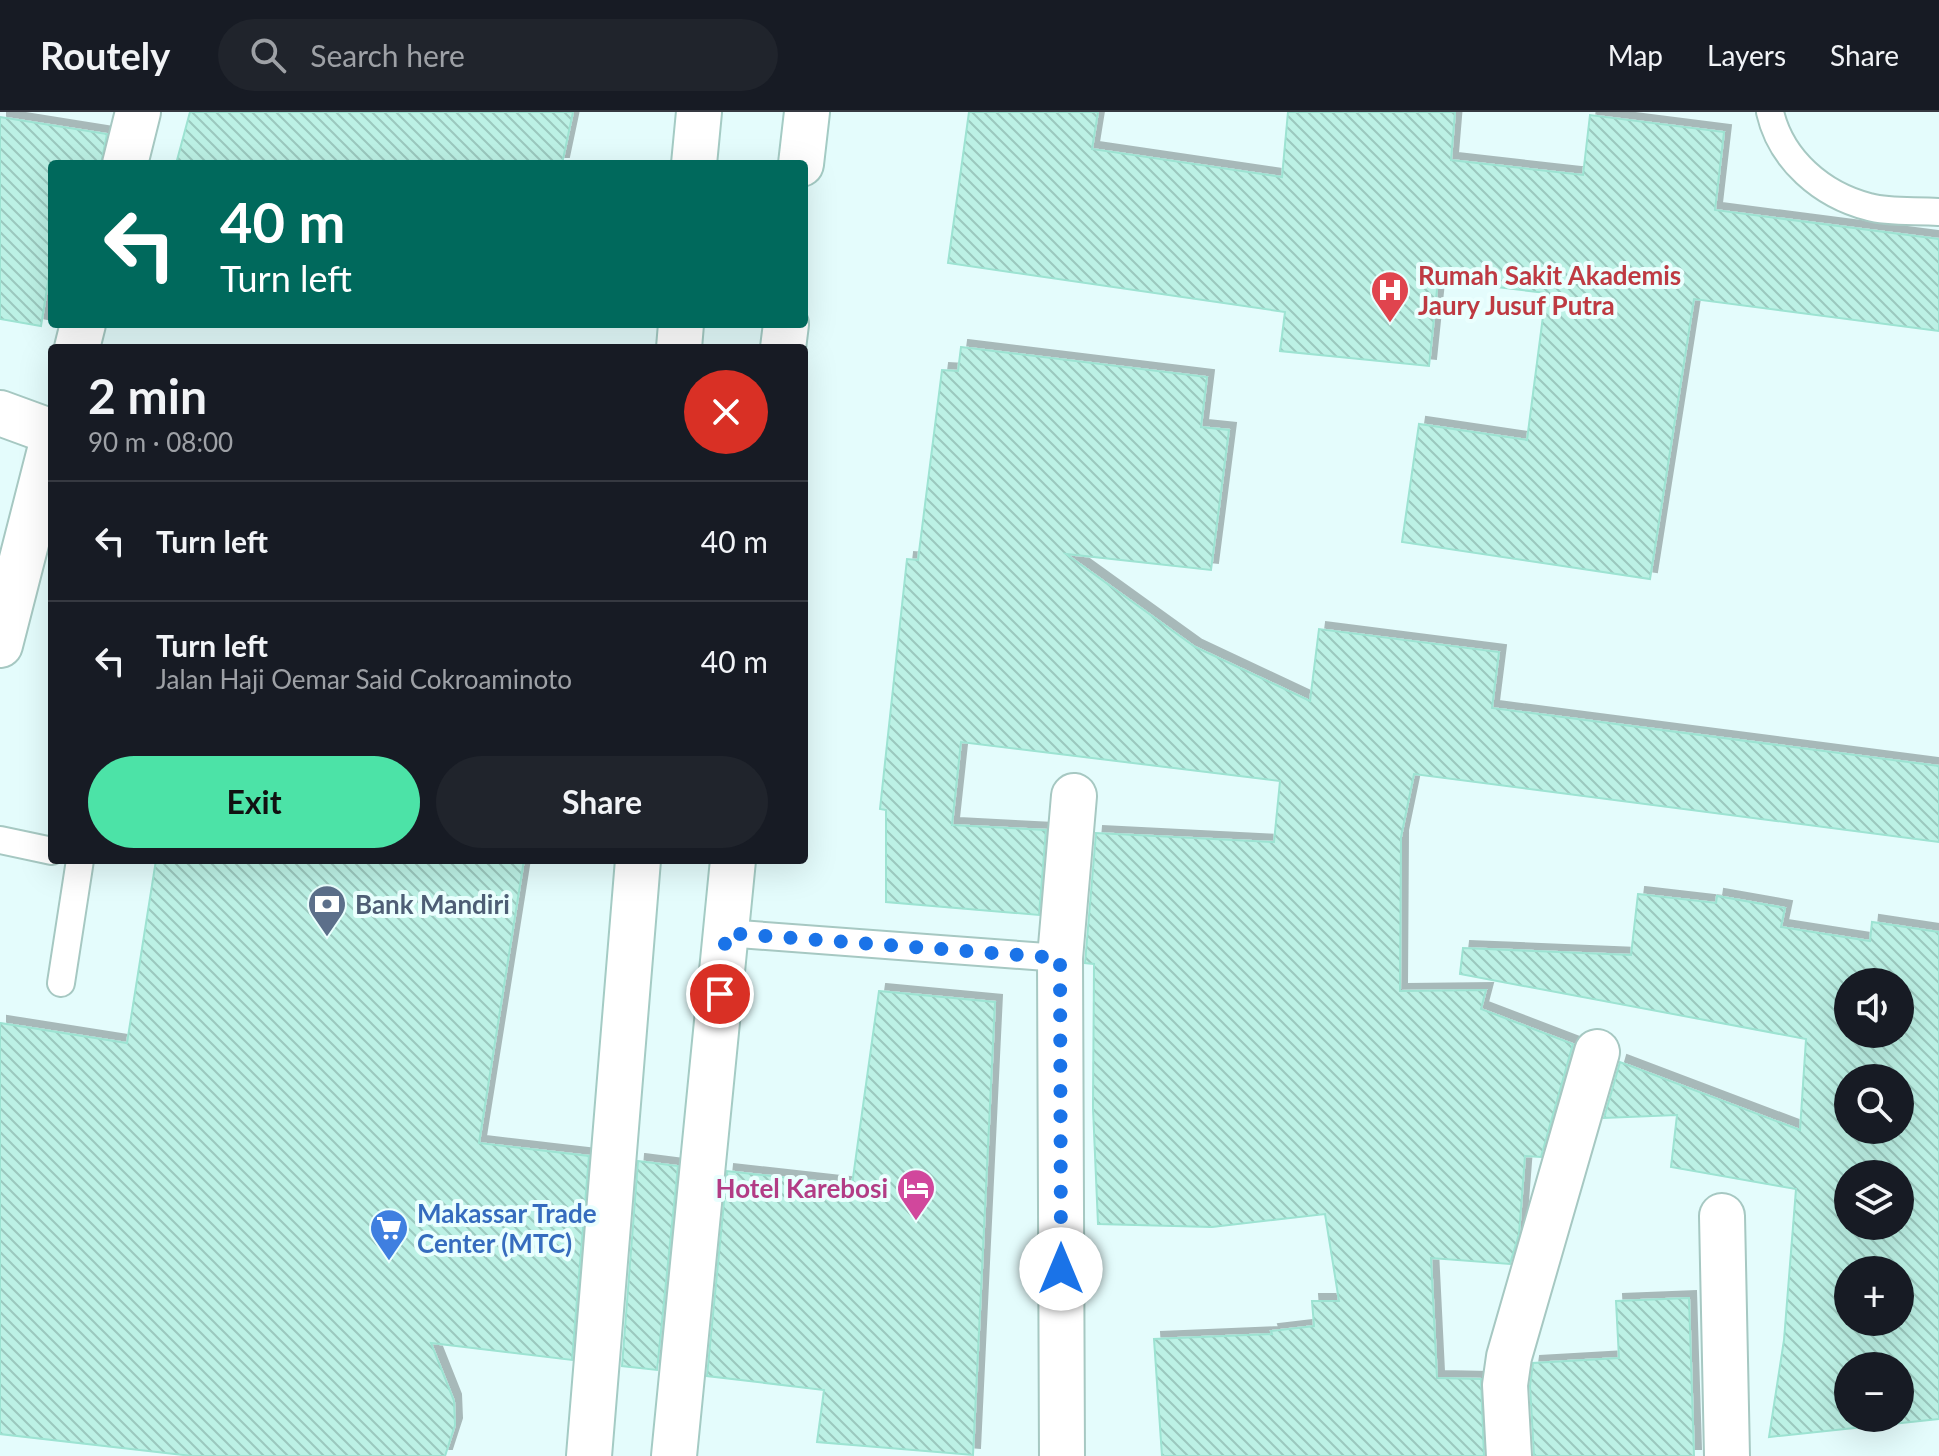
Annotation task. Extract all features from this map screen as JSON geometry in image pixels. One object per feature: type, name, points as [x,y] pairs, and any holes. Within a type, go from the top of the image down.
[{"type":"street","points":[[126,160],[138,112]]},
{"type":"street","points":[[694,160],[699,112]]},
{"type":"street","points":[[801,160],[807,112]]},
{"type":"street","points":[[0,413],[48,431]]},
{"type":"street","points":[[0,645],[48,458]]},
{"type":"street","points":[[1062,1456],[1060,958],[1074,796]]},
{"type":"street","points":[[589,1456],[638,864]]},
{"type":"street","points":[[674,1456],[733,864]]},
{"type":"street","points":[[1509,1456],[1505,1385],[1512,1343],[1597,1052]]},
{"type":"street","points":[[1722,1216],[1727,1456]]},
{"type":"lane","points":[[1770,112],[1775,131],[1805,177],[1870,207],[1939,212]]},
{"type":"lane","points":[[0,840],[48,850]]},
{"type":"lane","points":[[61,983],[79,864]]},
{"type":"lane","points":[[726,933],[1060,958]]},
{"type":"building","points":[[190,112],[573,112],[563,160],[177,160]]},
{"type":"building","points":[[969,112],[1098,112],[1092,149],[1282,177],[1288,112],[1455,112],[1451,160],[1583,175],[1590,115],[1724,132],[1715,210],[1939,239],[1939,331],[1694,299],[1650,579],[1402,542],[1419,424],[1527,440],[1546,293],[1438,280],[1429,366],[1280,351],[1285,312],[948,263]]},
{"type":"building","points":[[0,117],[107,134],[102,160],[48,160],[48,283],[41,326],[0,319]]},
{"type":"building","points":[[961,347],[1207,377],[1201,427],[1229,430],[1211,570],[1066,554],[1195,647],[1310,701],[1319,629],[1499,652],[1492,708],[1939,766],[1939,842],[1414,774],[1401,837],[1400,991],[1486,990],[1481,1009],[1573,1044],[1541,1157],[1525,1156],[1519,1234],[1510,1264],[1431,1258],[1437,1378],[1481,1379],[1484,1456],[1162,1456],[1154,1339],[1272,1334],[1271,1331],[1314,1326],[1312,1301],[1339,1301],[1325,1214],[1212,1227],[1098,1224],[1093,1108],[1094,964],[1085,963],[1096,833],[1274,842],[1280,781],[961,742],[952,825],[1046,830],[1039,915],[886,902],[886,810],[880,809],[907,559],[918,560],[942,370],[958,371]]},
{"type":"building","name":"Makassar Trade Center (MTC)","points":[[155,864],[523,864],[479,1143],[589,1156],[572,1360],[431,1343],[454,1401],[455,1425],[445,1456],[192,1456],[0,1434],[0,1023],[127,1043]]},
{"type":"building","points":[[1638,894],[1716,903],[1717,896],[1785,908],[1781,927],[1870,941],[1872,922],[1939,932],[1939,1419],[1914,1422],[1914,1352],[1834,1352],[1834,1430],[1769,1437],[1784,1340],[1796,1189],[1671,1167],[1677,1115],[1604,1118],[1620,1062],[1800,1130],[1806,1039],[1460,974],[1463,948],[1631,955]]},
{"type":"building","name":"Hotel Karebosi","points":[[879,991],[995,1002],[973,1455],[817,1442],[824,1390],[707,1376],[727,1171],[852,1185]]},
{"type":"building","points":[[638,1161],[678,1166],[657,1370],[622,1366]]},
{"type":"building","points":[[1689,1298],[1694,1456],[1534,1456],[1530,1386],[1533,1363],[1619,1358],[1616,1301]]},
{"type":"place","name":"Rumah Sakit Akademis Jaury Jusuf Putra","points":[[1390,324]]},
{"type":"place","name":"Bank Mandiri","points":[[327,938]]},
{"type":"place","name":"Hotel Karebosi","points":[[916,1222]]},
{"type":"place","name":"Makassar Trade Center (MTC)","points":[[389,1262]]},
{"type":"route","points":[[720,994],[726,933],[1060,958],[1061,1269]]}]
